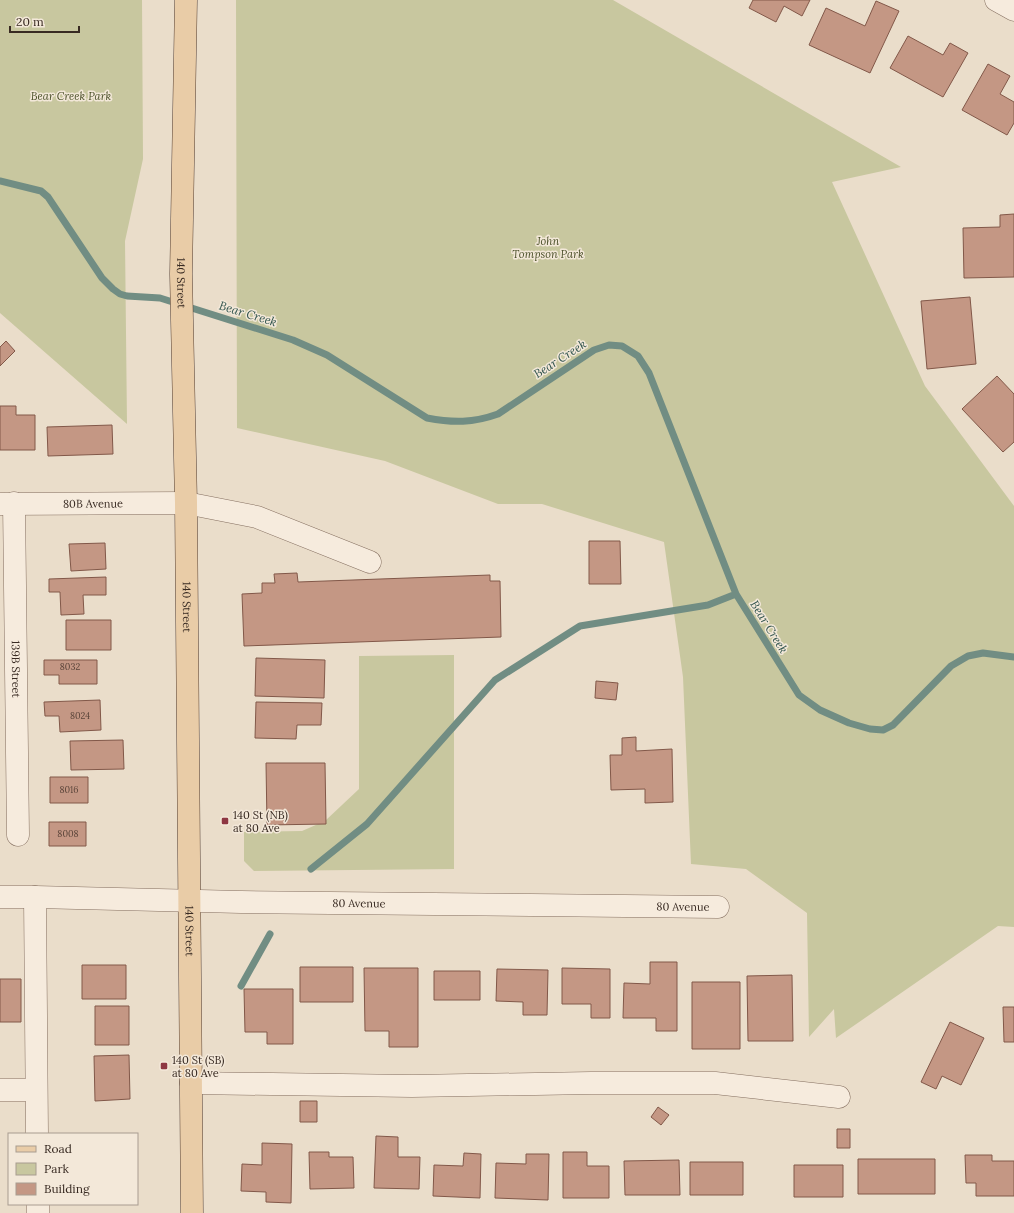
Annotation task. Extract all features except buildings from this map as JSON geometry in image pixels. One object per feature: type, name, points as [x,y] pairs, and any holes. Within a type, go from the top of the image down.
[{"type":"main road","name":"140 Street","points":[[186,0],[181,274],[186,504],[192,1213]]},
{"type":"street","points":[[996,0],[1014,10]]},
{"type":"street","name":"80B Avenue","points":[[7,504],[186,504],[257,517],[370,562]]},
{"type":"street","name":"139B Street","points":[[7,504],[9,730],[18,835]]},
{"type":"street","name":"80 Avenue","points":[[0,897],[189,901],[718,907]]},
{"type":"street","points":[[35,897],[37,1133]]},
{"type":"street","points":[[190,1083],[412,1086],[715,1083],[839,1098]]},
{"type":"street","points":[[0,1090],[36,1090]]},
{"type":"green space","name":"Bear Creek Park","points":[[0,0],[142,0],[143,159],[125,241],[127,424],[0,313]]},
{"type":"green space","name":"John Tompson Park","points":[[236,0],[613,0],[901,167],[832,182],[925,386],[1014,506],[1014,927],[998,926],[836,1038],[834,1009],[809,1037],[807,913],[746,869],[691,864],[683,677],[664,542],[542,504],[498,504],[385,461],[237,428]]},
{"type":"green space","points":[[454,655],[454,869],[254,871],[244,861],[244,832],[302,831],[325,821],[359,789],[359,656]]},
{"type":"waterway","name":"Bear Creek","points":[[0,181],[41,191],[48,197],[102,278],[120,294],[127,296],[160,298],[293,340],[327,355],[427,418],[446,421],[471,421],[498,414],[594,350],[609,345],[622,346],[638,356],[649,373],[736,594],[799,695],[820,710],[849,723],[870,729],[883,730],[893,725],[951,666],[968,656],[983,653],[1014,657]]},
{"type":"waterway","points":[[311,869],[367,824],[495,680],[580,626],[708,605],[736,594]]},
{"type":"waterway","points":[[241,986],[270,934]]},
{"type":"place","name":"140 St (NB) at 80 Ave","points":[[225,821]]},
{"type":"place","name":"140 St (SB) at 80 Ave","points":[[164,1066]]}]
